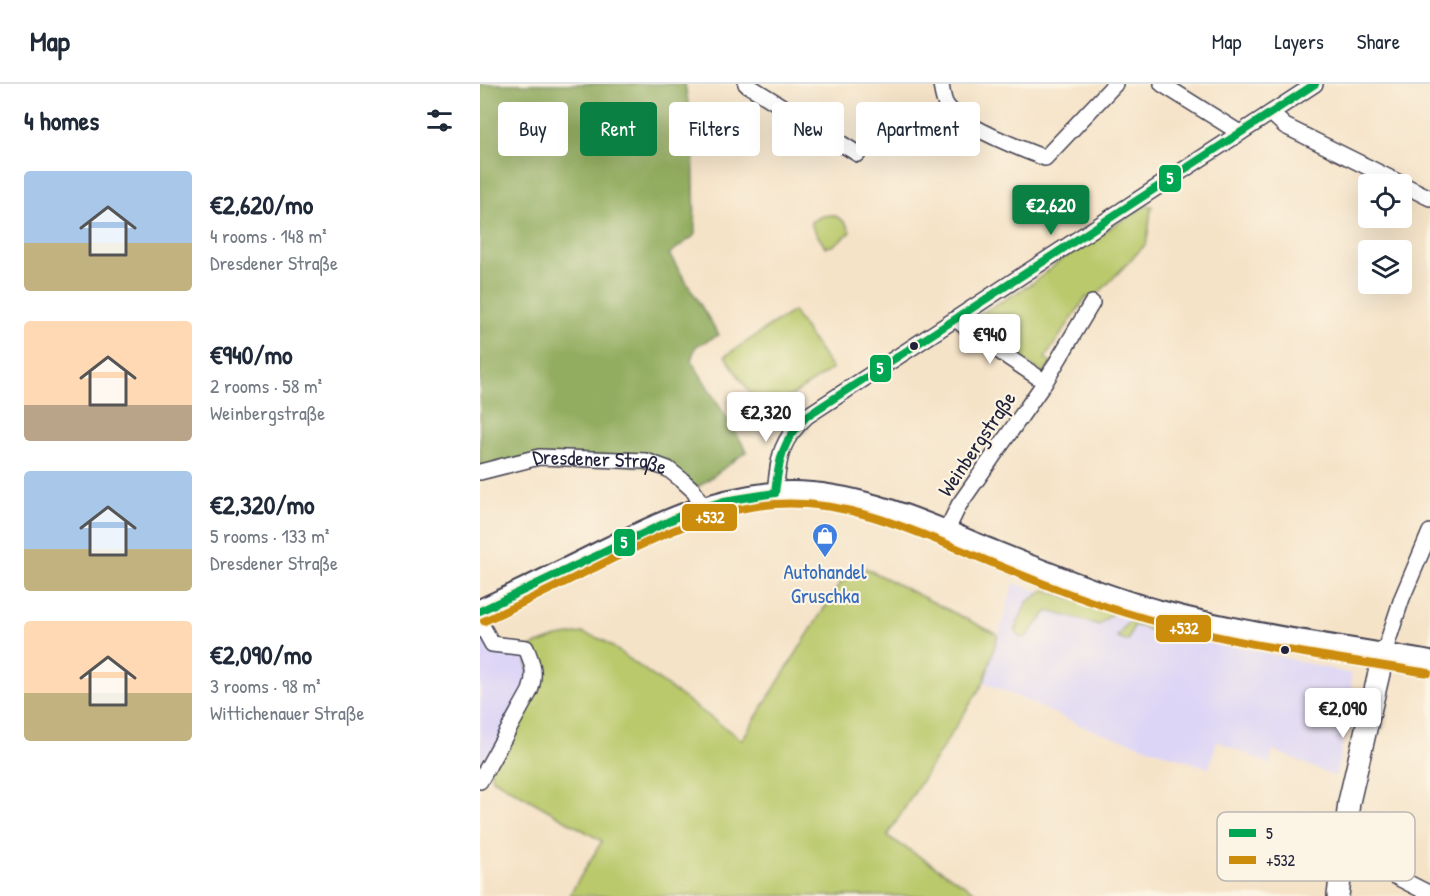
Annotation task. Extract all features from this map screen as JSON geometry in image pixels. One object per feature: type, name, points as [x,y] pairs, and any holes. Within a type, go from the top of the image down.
[{"type":"main road","points":[[480,610],[655,526],[703,507],[732,499],[775,493],[808,494],[859,503],[946,532],[1032,568],[1157,611],[1231,629],[1430,663]]},
{"type":"main road","points":[[1348,812],[1383,656]]},
{"type":"main road","points":[[1338,896],[1339,881]]},
{"type":"street","points":[[746,84],[856,153]]},
{"type":"street","points":[[941,84],[946,105],[958,116],[999,140],[1045,158],[1115,84]]},
{"type":"street","points":[[1162,84],[1240,134]]},
{"type":"street","points":[[775,493],[778,459],[784,442],[794,428],[821,406],[1315,84]]},
{"type":"street","points":[[1271,113],[1285,126],[1430,198]]},
{"type":"street","name":"Weinbergstraße","points":[[946,532],[959,505],[1045,382],[1092,303]]},
{"type":"street","name":"Weinbergstraße","points":[[956,319],[975,336],[1045,382]]},
{"type":"street","name":"Dresdener Straße","points":[[480,472],[539,457],[646,461],[668,470],[682,480],[693,490],[703,507]]},
{"type":"street","points":[[1383,656],[1402,598],[1430,532]]},
{"type":"street","points":[[480,622],[492,644],[526,648],[534,665],[534,679],[530,691],[480,781]]},
{"type":"street","points":[[1405,881],[1430,894]]},
{"type":"shaded area","points":[[1014,583],[1131,620],[1351,674],[1352,694],[1336,777],[1273,750],[1270,765],[1217,741],[1209,768],[1082,726],[984,682]]},
{"type":"shaded area","points":[[480,623],[492,645],[526,649],[534,679],[480,779]]},
{"type":"green space","points":[[480,84],[685,84],[688,102],[669,102],[669,156],[693,156],[695,235],[669,254],[719,335],[696,346],[691,360],[747,451],[694,490],[669,469],[539,457],[480,472]]},
{"type":"green space","points":[[1144,206],[1152,206],[1145,245],[1093,299],[1086,297],[1045,358],[1052,363],[1043,373],[968,321],[1033,283],[1062,259]]},
{"type":"green space","points":[[832,215],[844,221],[850,233],[832,246],[825,247],[811,222],[822,216]]},
{"type":"green space","points":[[793,311],[832,369],[764,414],[725,356]]},
{"type":"green space","points":[[865,568],[998,635],[984,682],[887,836],[982,896],[573,896],[570,894],[602,841],[493,779],[488,767],[530,691],[526,648],[557,637],[583,633],[603,640],[742,740],[840,583]]},
{"type":"green space","points":[[1045,590],[1114,612],[1099,625],[1048,611],[1026,637],[1020,638],[1015,629],[1027,602]]},
{"type":"green space","points":[[1135,618],[1185,631],[1182,639],[1134,625],[1128,641],[1117,637],[1127,623]]},
{"type":"transit line","name":"5","points":[[775,493],[783,451],[792,434],[807,416],[1315,84]]},
{"type":"transit line","name":"5","points":[[480,611],[686,513],[724,501],[775,493]]},
{"type":"transit line","name":"+532","points":[[484,621],[681,527],[751,507],[803,504],[831,507],[885,521],[1112,609],[1167,624],[1278,648],[1428,673]]},
{"type":"place","name":"Autohandel Gruschka","points":[[825,559]]}]
